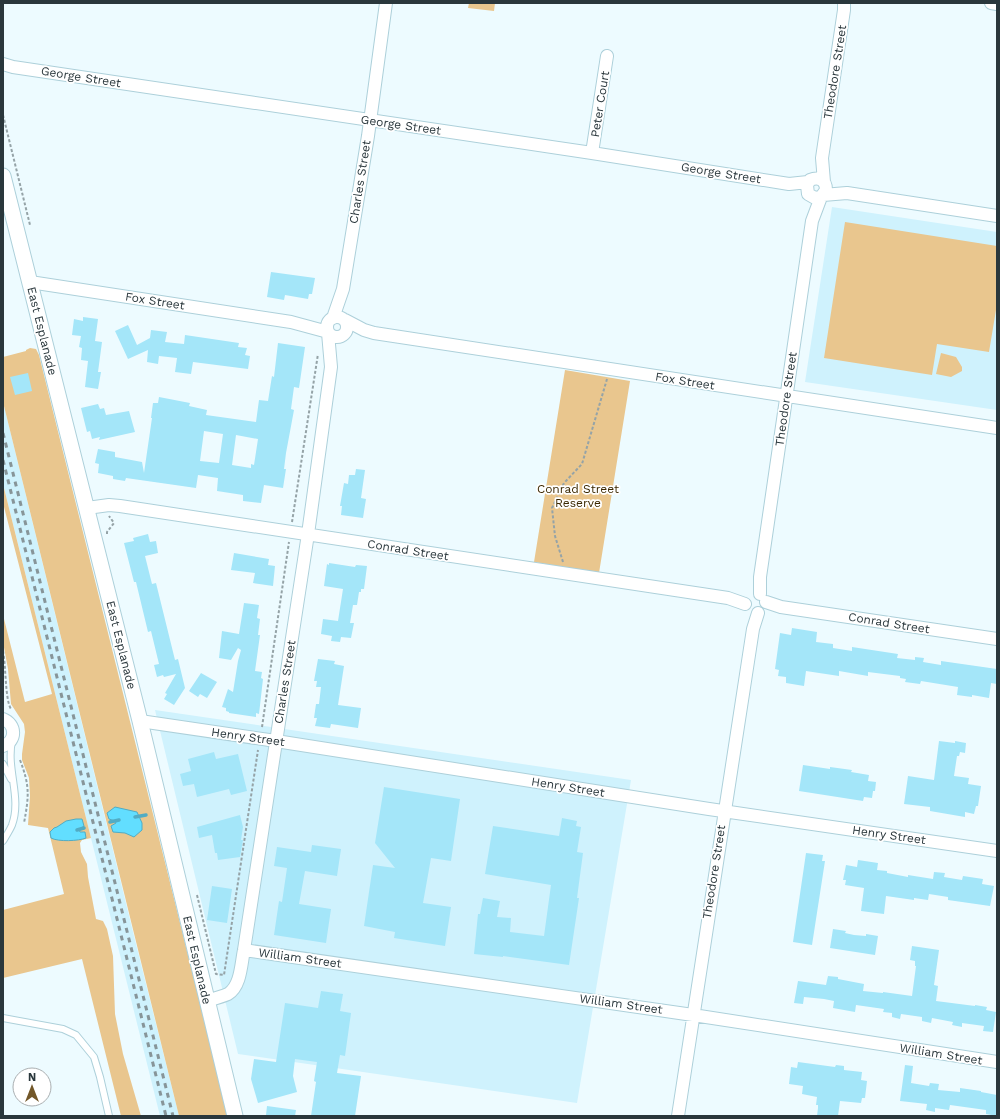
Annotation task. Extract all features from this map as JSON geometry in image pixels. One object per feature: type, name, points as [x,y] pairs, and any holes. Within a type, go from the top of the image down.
[{"type":"street","name":"Charles Street","points":[[338,319],[370,121],[386,3]]},
{"type":"street","points":[[991,3],[997,4]]},
{"type":"street","name":"Theodore Street","points":[[678,1116],[753,629],[816,188],[822,158],[845,5]]},
{"type":"street","name":"Peter Court","points":[[592,153],[607,56]]},
{"type":"street","name":"George Street","points":[[6,66],[592,153],[997,216]]},
{"type":"street","name":"East Esplanade","points":[[3,176],[140,721],[206,1001],[235,1116]]},
{"type":"street","name":"Fox Street","points":[[30,282],[280,320],[328,332]]},
{"type":"street","points":[[338,319],[348,327],[342,336],[334,337],[328,332],[327,325],[338,319]]},
{"type":"street","name":"Fox Street","points":[[280,320],[307,321],[338,319],[374,333],[997,428]]},
{"type":"street","name":"Charles Street","points":[[328,332],[331,367]]},
{"type":"street","name":"Fox Street","points":[[342,336],[374,333]]},
{"type":"street","name":"Charles Street","points":[[206,1001],[228,994],[234,988],[239,977],[308,534],[331,367],[342,336]]},
{"type":"street","name":"Conrad Street","points":[[87,508],[120,506],[997,639]]},
{"type":"street","points":[[4,718],[12,726],[14,734],[8,742]]},
{"type":"street","name":"Henry Street","points":[[140,721],[724,811],[997,851]]},
{"type":"street","name":"William Street","points":[[244,950],[693,1015],[997,1062]]},
{"type":"lane","points":[[3,841],[12,823],[14,813],[15,793],[8,742]]},
{"type":"lane","points":[[3,764],[13,784]]},
{"type":"lane","points":[[3,1018],[63,1029],[76,1035],[94,1057],[109,1116]]},
{"type":"path","points":[[3,115],[32,231]]},
{"type":"path","points":[[196,890],[216,974],[224,975],[318,351]]},
{"type":"path","points":[[567,574],[555,536],[552,508],[564,483],[582,464],[589,435],[611,370]]},
{"type":"path","points":[[103,506],[114,523],[107,532],[109,540]]},
{"type":"shaded area","points":[[832,207],[997,232],[997,410],[805,382]]},
{"type":"shaded area","points":[[3,402],[179,1116],[160,1116],[3,484]]},
{"type":"shaded area","points":[[155,710],[631,780],[577,1103],[238,1054]]},
{"type":"green space","points":[[469,3],[495,3],[494,11],[468,8]]},
{"type":"green space","points":[[845,222],[997,246],[997,304],[989,352],[937,344],[932,375],[824,358]]},
{"type":"green space","points":[[30,348],[36,349],[39,355],[228,1116],[179,1116],[3,402],[3,357],[26,351]]},
{"type":"green space","points":[[941,353],[956,357],[962,367],[962,371],[951,377],[936,374]]},
{"type":"green space","name":"Conrad Street Reserve","points":[[565,370],[630,381],[599,573],[534,562]]},
{"type":"green space","points":[[3,484],[91,838],[82,840],[80,843],[81,852],[87,864],[96,919],[103,921],[107,929],[113,956],[115,1014],[123,1054],[141,1116],[121,1116],[82,959],[3,978],[3,910],[64,894],[48,828],[28,825],[30,796],[29,778],[22,760],[25,732],[24,724],[11,704],[8,669],[3,642],[3,615],[25,702],[52,694],[3,503]]},
{"type":"water","points":[[115,807],[137,812],[142,823],[142,830],[134,837],[125,833],[113,832],[111,826],[116,823],[115,821],[109,819],[107,813]]},
{"type":"water","points":[[82,819],[84,826],[79,830],[80,832],[85,832],[86,838],[68,841],[51,838],[50,832],[54,828],[66,821]]},
{"type":"building","points":[[271,272],[315,278],[312,294],[309,294],[308,299],[285,295],[284,300],[267,297]]},
{"type":"building","points":[[83,317],[98,319],[95,341],[102,342],[98,372],[101,372],[98,389],[85,387],[88,361],[81,360],[82,348],[79,347],[81,336],[72,335],[74,319],[83,321]]},
{"type":"building","points":[[128,325],[137,345],[150,338],[151,330],[167,332],[165,342],[184,344],[185,335],[239,343],[238,347],[247,348],[245,355],[250,356],[248,369],[193,362],[191,374],[175,372],[177,358],[159,356],[158,364],[147,362],[148,350],[128,359],[115,331]]},
{"type":"building","points":[[278,343],[305,347],[299,388],[294,387],[291,409],[294,410],[286,453],[284,469],[286,469],[283,488],[264,485],[261,503],[243,501],[243,495],[217,491],[218,478],[198,475],[196,488],[126,478],[125,481],[113,479],[113,476],[98,473],[99,464],[95,463],[98,449],[115,452],[115,457],[142,462],[144,473],[153,403],[158,403],[159,397],[190,403],[189,406],[207,410],[206,415],[256,422],[259,400],[268,401],[272,376],[274,377]],"holes":[[[204,431],[223,434],[219,463],[200,461]],[[236,435],[258,439],[254,465],[251,464],[251,468],[232,465]]]},
{"type":"building","points":[[28,373],[32,391],[15,395],[10,377]]},
{"type":"building","points":[[98,404],[100,409],[104,408],[106,415],[129,411],[135,432],[99,440],[100,437],[92,439],[90,431],[87,432],[81,408]]},
{"type":"building","points":[[356,469],[365,470],[361,498],[366,499],[363,518],[341,515],[342,506],[340,506],[344,483],[348,484],[349,475],[355,475]]},
{"type":"building","points":[[148,534],[150,542],[156,541],[158,553],[145,556],[152,584],[156,583],[175,660],[178,659],[185,688],[174,705],[164,699],[167,694],[165,693],[176,674],[157,677],[154,665],[159,664],[151,631],[148,632],[136,582],[134,582],[124,543],[134,541],[133,538]]},
{"type":"building","points":[[234,553],[269,559],[268,565],[275,566],[273,586],[253,583],[255,573],[231,570]]},
{"type":"building","points":[[329,563],[355,567],[356,565],[367,566],[364,589],[361,589],[361,592],[359,592],[357,605],[353,605],[350,623],[354,623],[351,638],[341,637],[340,642],[331,641],[332,636],[321,634],[323,619],[338,621],[343,589],[324,586],[327,564],[329,565]]},
{"type":"building","points":[[244,603],[259,605],[257,618],[260,619],[258,635],[260,635],[255,671],[262,672],[261,678],[263,679],[259,714],[256,713],[256,717],[229,713],[226,711],[226,708],[222,707],[228,689],[233,692],[241,650],[238,648],[231,660],[219,658],[222,631],[239,634]]},
{"type":"building","points":[[792,628],[817,632],[816,642],[833,644],[833,648],[852,651],[852,647],[898,654],[897,658],[915,660],[915,657],[924,658],[923,662],[941,665],[941,661],[997,669],[997,684],[991,683],[989,698],[972,695],[972,697],[957,695],[958,687],[921,681],[920,684],[905,682],[906,679],[900,678],[900,676],[868,672],[868,676],[839,671],[839,676],[806,671],[804,686],[786,683],[786,677],[778,676],[779,670],[775,669],[780,633],[791,635]]},
{"type":"building","points":[[318,659],[335,661],[334,664],[344,666],[338,705],[361,708],[358,728],[331,724],[330,728],[315,726],[317,718],[314,718],[316,704],[319,704],[321,687],[316,687],[317,681],[314,681]]},
{"type":"building","points":[[201,673],[217,682],[207,698],[200,694],[198,697],[189,691]]},
{"type":"building","points":[[939,741],[966,743],[965,753],[960,752],[959,756],[957,756],[954,776],[969,778],[968,784],[981,786],[978,806],[976,806],[974,814],[965,812],[965,817],[930,811],[930,807],[904,804],[908,776],[934,780]]},
{"type":"building","points":[[214,752],[216,759],[238,754],[247,791],[231,795],[229,789],[197,797],[194,784],[183,786],[180,774],[191,771],[188,759]]},
{"type":"building","points":[[803,765],[830,769],[830,767],[852,770],[851,772],[869,775],[868,781],[876,782],[875,791],[873,791],[872,798],[864,797],[863,801],[799,791]]},
{"type":"building","points":[[384,787],[460,799],[451,861],[431,858],[423,903],[451,907],[445,946],[394,938],[395,932],[364,926],[373,865],[395,868],[375,843]]},
{"type":"building","points":[[240,815],[243,827],[241,840],[243,840],[240,857],[218,860],[217,853],[215,853],[212,835],[199,838],[197,827]]},
{"type":"building","points":[[562,818],[577,821],[576,826],[581,827],[577,852],[583,853],[577,898],[579,898],[569,965],[503,956],[474,954],[478,914],[480,914],[483,898],[500,901],[497,917],[511,918],[510,932],[544,936],[551,885],[485,874],[493,826],[559,836]]},
{"type":"building","points":[[312,845],[341,849],[337,876],[305,871],[299,904],[331,909],[326,943],[274,935],[279,901],[282,902],[287,868],[274,866],[277,847],[311,852]]},
{"type":"building","points":[[806,853],[823,855],[822,861],[825,861],[812,945],[793,942]]},
{"type":"building","points":[[858,860],[878,863],[877,870],[887,871],[887,873],[908,877],[908,875],[933,879],[934,872],[945,873],[944,877],[962,880],[963,876],[983,879],[982,884],[994,886],[990,906],[948,900],[948,897],[929,894],[928,900],[914,898],[914,900],[886,896],[884,914],[861,911],[864,888],[845,885],[846,880],[843,880],[846,865],[857,867]]},
{"type":"building","points":[[212,886],[232,889],[227,923],[207,920]]},
{"type":"building","points":[[833,929],[846,931],[845,933],[854,935],[866,936],[866,934],[878,936],[875,955],[830,948]]},
{"type":"building","points":[[912,946],[939,950],[934,985],[938,986],[936,1001],[987,1007],[986,1010],[996,1012],[993,1032],[983,1031],[984,1026],[962,1023],[962,1027],[952,1025],[953,1022],[932,1018],[931,1023],[922,1021],[922,1017],[901,1014],[900,1019],[892,1017],[892,1013],[883,1012],[884,1009],[856,1005],[855,1012],[833,1008],[834,1001],[824,999],[804,997],[803,1004],[794,1003],[798,981],[826,985],[828,976],[864,984],[863,991],[912,996],[916,966],[915,961],[910,960]]},
{"type":"building","points":[[321,991],[343,994],[340,1011],[351,1013],[345,1056],[340,1055],[337,1073],[361,1076],[355,1116],[311,1116],[316,1082],[314,1081],[317,1062],[295,1059],[293,1076],[297,1092],[258,1103],[251,1079],[254,1059],[276,1062],[285,1003],[318,1008]]},
{"type":"building","points":[[798,1062],[835,1067],[836,1065],[844,1066],[844,1070],[862,1072],[861,1080],[867,1081],[865,1098],[862,1098],[861,1103],[840,1101],[838,1116],[817,1116],[817,1097],[802,1094],[803,1086],[789,1084],[791,1067],[797,1068]]},
{"type":"building","points":[[905,1065],[913,1066],[911,1083],[929,1086],[930,1083],[939,1084],[938,1090],[960,1092],[960,1088],[997,1095],[997,1116],[986,1114],[986,1110],[950,1105],[949,1110],[935,1108],[935,1112],[926,1110],[927,1104],[900,1101]]},
{"type":"building","points":[[267,1106],[296,1110],[295,1116],[266,1115]]},
{"type":"waterway","points":[[135,817],[146,815]]},
{"type":"waterway","points":[[110,822],[119,820]]},
{"type":"waterway","points":[[77,830],[84,828]]},
{"type":"railway","points":[[3,433],[173,1116]]},
{"type":"railway","points":[[3,460],[166,1116]]}]
